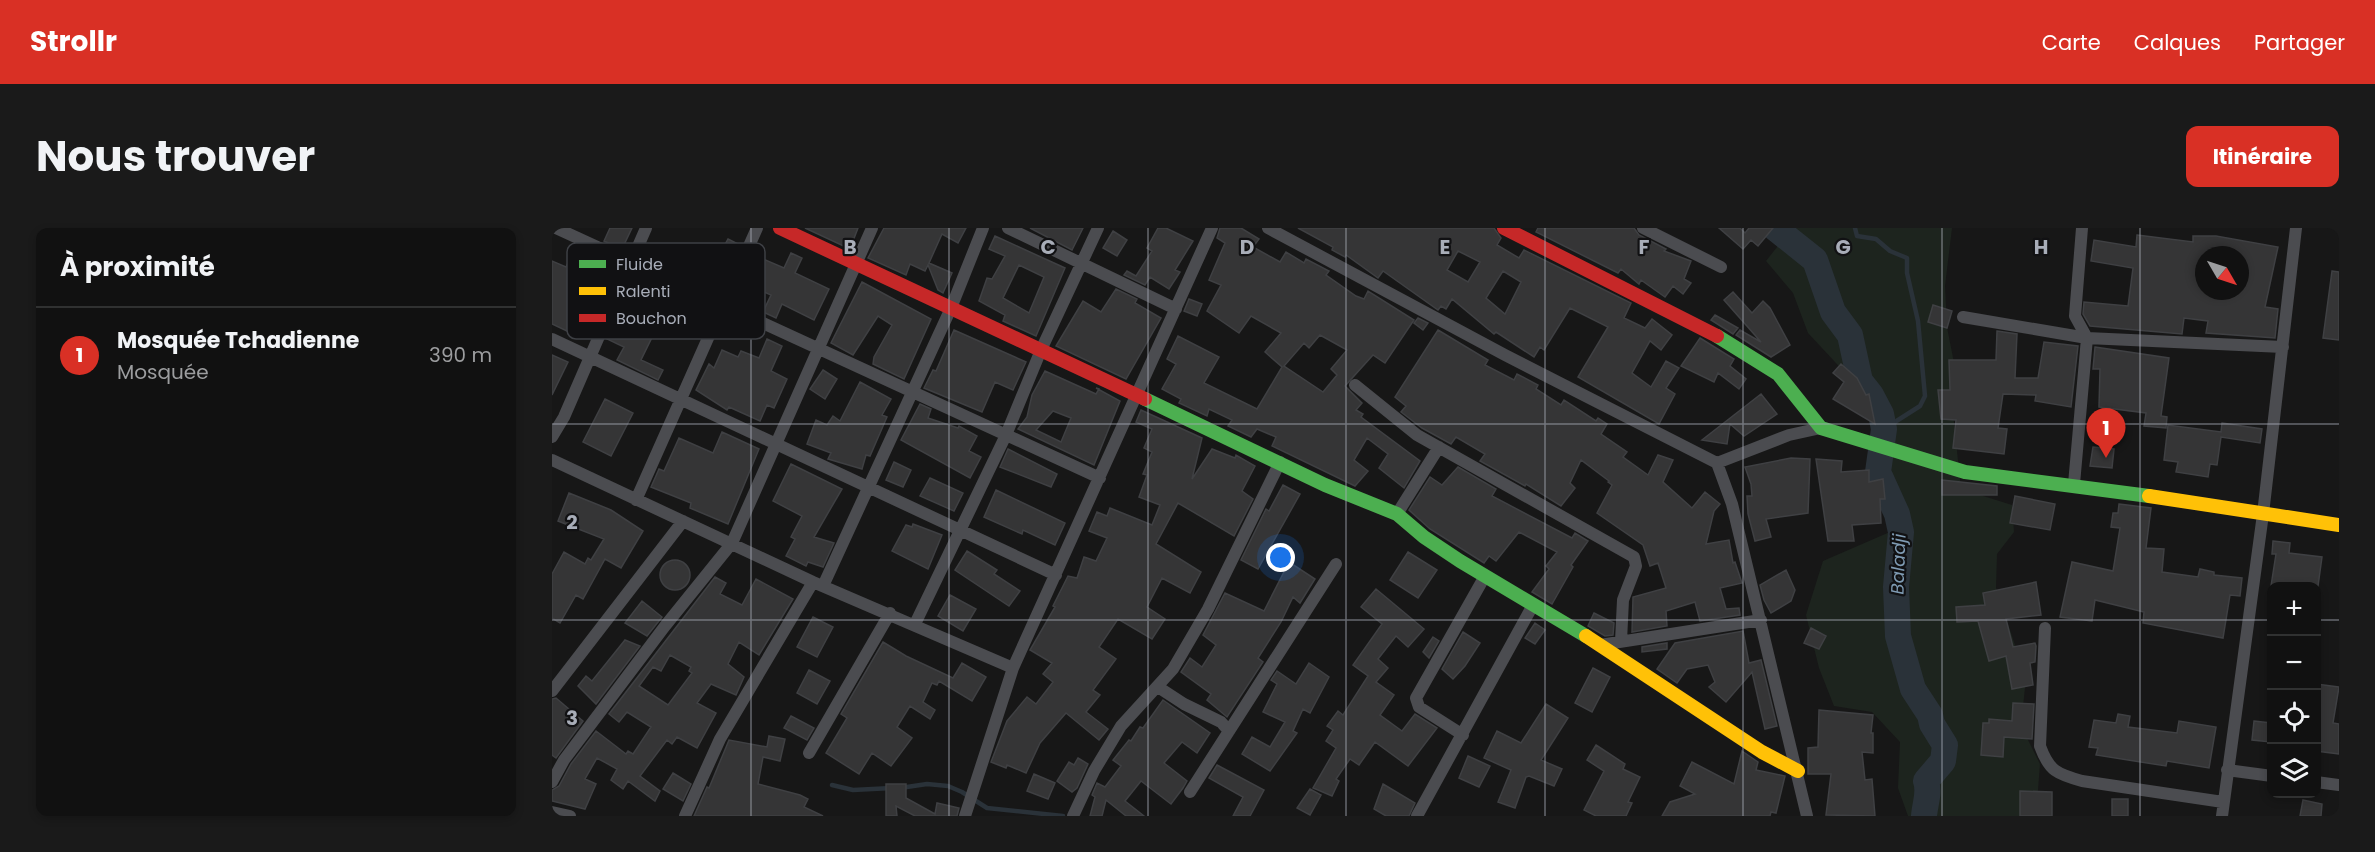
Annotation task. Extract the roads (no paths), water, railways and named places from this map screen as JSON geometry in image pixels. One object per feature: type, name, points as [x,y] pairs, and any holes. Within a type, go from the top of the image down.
[{"type":"street","points":[[556,228],[589,243]]},
{"type":"street","points":[[639,243],[646,228]]},
{"type":"street","points":[[750,243],[757,228]]},
{"type":"street","points":[[780,228],[1325,485],[1397,514],[1424,537],[1600,645],[1762,752],[1798,771]]},
{"type":"street","points":[[552,782],[564,760],[592,722],[732,543],[872,228]]},
{"type":"street","points":[[685,816],[720,739],[818,584],[869,488],[911,391],[951,308],[983,228]]},
{"type":"street","points":[[1008,228],[1176,309]]},
{"type":"street","points":[[915,624],[1006,435],[1041,350],[1098,228]]},
{"type":"street","points":[[965,816],[1013,668],[1212,228]]},
{"type":"street","points":[[1268,228],[1505,355],[1717,463],[1732,504],[1807,816]]},
{"type":"street","points":[[1504,228],[1708,330],[1778,374],[1821,428],[1863,443],[1942,467],[2074,484],[2339,525]]},
{"type":"street","points":[[1643,228],[1721,267]]},
{"type":"street","points":[[2074,484],[2087,338],[2075,316],[2082,228]]},
{"type":"street","points":[[2222,816],[2262,514],[2296,228]]},
{"type":"street","points":[[1963,317],[2087,338],[2283,347]]},
{"type":"street","points":[[765,323],[1100,478]]},
{"type":"street","points":[[552,339],[1056,575]]},
{"type":"street","points":[[552,436],[564,417],[598,339]]},
{"type":"street","points":[[636,500],[707,339]]},
{"type":"street","points":[[1355,385],[1399,423],[1634,557],[1636,566],[1623,600],[1621,641]]},
{"type":"street","points":[[1717,463],[1789,435],[1821,428]]},
{"type":"street","points":[[1397,514],[1439,447]]},
{"type":"street","points":[[552,460],[818,584],[890,613],[1013,668]]},
{"type":"street","points":[[1073,814],[1121,726],[1173,669],[1208,609],[1280,462]]},
{"type":"street","points":[[552,691],[683,521]]},
{"type":"street","points":[[1190,792],[1336,564]]},
{"type":"street","points":[[1463,735],[1419,707],[1416,698],[1485,576]]},
{"type":"street","points":[[1417,816],[1533,605]]},
{"type":"street","points":[[809,753],[890,613]]},
{"type":"street","points":[[1600,645],[1761,620]]},
{"type":"street","points":[[2045,628],[2040,746],[2046,763],[2060,775],[2082,781],[2223,802]]},
{"type":"street","points":[[1158,687],[1184,704],[1221,722],[1229,731]]},
{"type":"street","points":[[2227,770],[2267,775]]},
{"type":"street","points":[[2321,783],[2339,785]]},
{"type":"street","points":[[552,813],[570,816]]},
{"type":"waterway","name":"Baladji","points":[[1775,228],[1815,260],[1833,312],[1850,335],[1860,381],[1881,414],[1884,429],[1878,472],[1897,514],[1901,532],[1896,587],[1898,636],[1913,689],[1930,715],[1932,724],[1945,745],[1943,761],[1926,781],[1924,816]]},
{"type":"waterway","points":[[1855,228],[1857,236],[1876,239],[1890,251],[1907,258],[1907,273],[1918,321],[1925,396],[1920,406],[1884,429]]},
{"type":"waterway","points":[[900,788],[927,784],[948,786],[987,808],[1063,816]]},
{"type":"waterway","points":[[832,785],[853,790],[892,788]]},
{"type":"place","name":"Mosquée Tchadienne","points":[[2106,458]]}]
